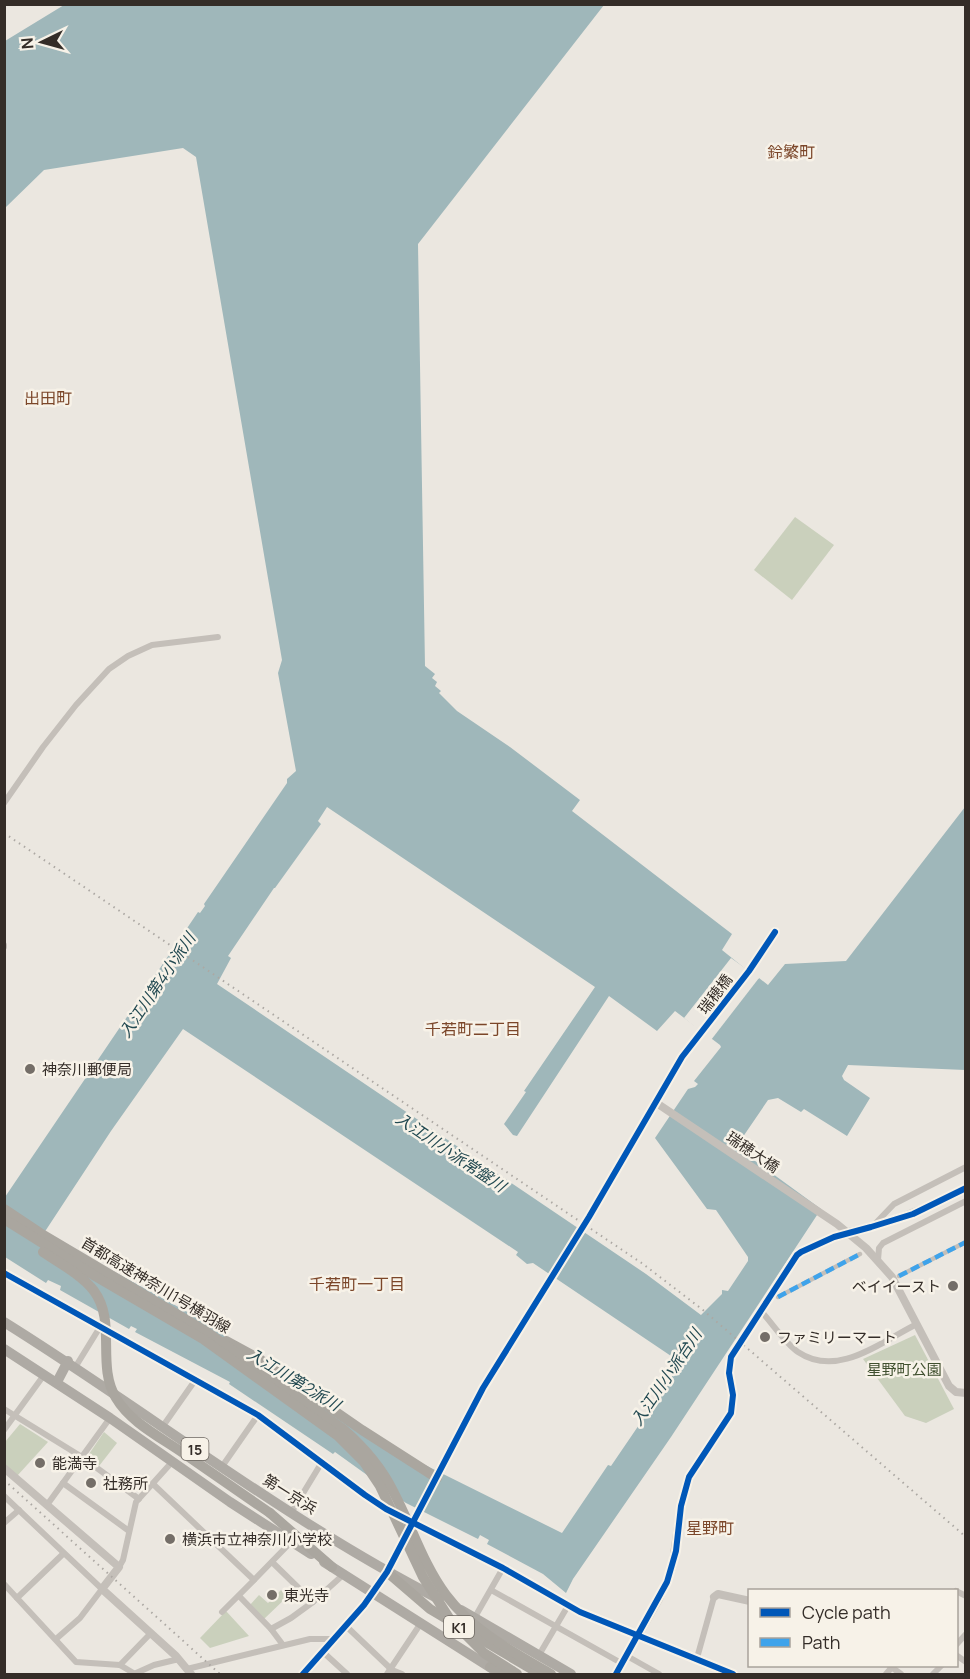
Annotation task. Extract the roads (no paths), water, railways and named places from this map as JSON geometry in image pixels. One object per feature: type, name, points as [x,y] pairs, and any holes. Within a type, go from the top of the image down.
[{"type":"highway","name":"首都高速神奈川1号横羽線","points":[[4,1209],[59,1245],[207,1332],[308,1402],[354,1438],[372,1457],[387,1480],[430,1570],[456,1607],[492,1638],[551,1674]]},
{"type":"highway","name":"首都高速神奈川1号横羽線","points":[[4,1219],[95,1276],[203,1339],[338,1436],[364,1462],[380,1485],[423,1577],[449,1618],[484,1653],[517,1674]]},
{"type":"highway","points":[[4,1224],[88,1284],[94,1291],[101,1305],[105,1323],[108,1377],[112,1391],[127,1412],[270,1513],[332,1567]]},
{"type":"highway","name":"第一京浜","points":[[4,1322],[72,1364],[221,1468],[291,1513],[387,1572],[475,1617],[571,1674]]},
{"type":"highway","points":[[207,1332],[261,1360],[362,1430],[437,1478]]},
{"type":"highway","name":"15","points":[[4,1349],[57,1382],[230,1502],[421,1623],[488,1670],[502,1674]]},
{"type":"highway","points":[[57,1382],[72,1364]]},
{"type":"highway","name":"K1","points":[[387,1572],[430,1609],[535,1674]]},
{"type":"highway","name":"K1","points":[[488,1670],[535,1674]]},
{"type":"street","points":[[4,803],[76,705],[109,669],[128,656],[152,645],[218,637]]},
{"type":"street","name":"瑞穂橋","points":[[303,1674],[346,1626],[387,1572],[483,1388],[580,1231],[682,1057],[749,971],[775,932]]},
{"type":"street","name":"瑞穂大橋","points":[[655,1102],[849,1232]]},
{"type":"street","points":[[872,1227],[894,1204],[966,1167]]},
{"type":"street","points":[[616,1674],[659,1599],[670,1575],[676,1551],[684,1490],[693,1469],[728,1420],[734,1400],[729,1373],[730,1361],[792,1262],[801,1252],[827,1239],[913,1214],[966,1188]]},
{"type":"street","points":[[878,1260],[879,1248],[883,1243],[966,1201]]},
{"type":"street","points":[[849,1232],[878,1260],[891,1277],[949,1386],[958,1393],[966,1393]]},
{"type":"street","points":[[899,1276],[966,1242]]},
{"type":"street","points":[[778,1297],[860,1254]]},
{"type":"street","points":[[4,1283],[7,1275],[258,1415],[365,1495],[413,1523],[503,1568],[580,1612],[733,1674]]},
{"type":"street","points":[[761,1311],[796,1350],[827,1362],[849,1359],[917,1324]]},
{"type":"street","points":[[72,1364],[100,1327]]},
{"type":"street","points":[[4,1430],[45,1374]]},
{"type":"street","points":[[163,1426],[196,1380]]},
{"type":"street","points":[[4,1409],[82,1457],[139,1499]]},
{"type":"street","points":[[221,1468],[258,1415]]},
{"type":"street","points":[[47,1505],[110,1418]]},
{"type":"street","points":[[56,1639],[80,1618],[119,1567],[136,1502],[172,1462]]},
{"type":"street","points":[[291,1513],[322,1462]]},
{"type":"street","points":[[4,1468],[119,1567]]},
{"type":"street","points":[[63,1483],[129,1532]]},
{"type":"street","points":[[153,1484],[254,1580]]},
{"type":"street","points":[[4,1496],[63,1554],[179,1659],[189,1673],[283,1645],[310,1639],[334,1640]]},
{"type":"street","points":[[4,1523],[19,1510]]},
{"type":"street","points":[[222,1612],[292,1541]]},
{"type":"street","points":[[17,1598],[63,1554]]},
{"type":"street","points":[[272,1562],[313,1602]]},
{"type":"street","points":[[475,1617],[503,1568]]},
{"type":"street","points":[[271,1629],[313,1602],[343,1575]]},
{"type":"street","points":[[4,1584],[76,1662],[120,1665],[134,1674],[154,1665],[179,1659]]},
{"type":"street","points":[[491,1590],[623,1664]]},
{"type":"street","points":[[697,1658],[714,1597],[718,1594],[748,1601]]},
{"type":"street","points":[[238,1596],[271,1629],[283,1645]]},
{"type":"street","points":[[539,1655],[568,1604]]},
{"type":"street","points":[[389,1672],[421,1623]]},
{"type":"street","points":[[346,1626],[389,1672],[402,1674]]},
{"type":"street","points":[[120,1665],[151,1633]]},
{"type":"street","points":[[323,1652],[347,1674]]},
{"type":"street","points":[[627,1656],[659,1674]]},
{"type":"water","points":[[64,5],[604,5],[418,244],[425,666],[435,674],[432,678],[437,682],[435,686],[441,691],[439,693],[457,711],[510,747],[580,800],[572,811],[732,934],[722,950],[768,985],[785,964],[846,961],[965,807],[965,1070],[848,1065],[842,1076],[844,1080],[870,1098],[847,1136],[804,1109],[801,1112],[778,1098],[768,1100],[736,1147],[821,1209],[671,1437],[573,1579],[566,1593],[543,1574],[487,1544],[489,1540],[480,1535],[478,1539],[406,1503],[335,1452],[333,1454],[229,1384],[230,1382],[135,1332],[137,1329],[131,1326],[129,1329],[60,1290],[61,1286],[48,1280],[46,1283],[5,1257],[5,1197],[198,912],[200,913],[205,906],[204,904],[287,783],[287,779],[296,771],[278,673],[282,660],[196,157],[183,148],[44,170],[5,208],[5,41]],"holes":[[[327,807],[595,987],[504,1124],[513,1135],[517,1136],[609,996],[657,1031],[675,1011],[720,1045],[721,1047],[694,1081],[698,1084],[688,1089],[655,1138],[707,1209],[716,1210],[748,1257],[748,1261],[728,1291],[722,1290],[722,1294],[701,1315],[646,1274],[217,984],[231,958],[228,956],[321,824],[318,821]],[[183,1029],[518,1252],[516,1255],[527,1264],[533,1263],[674,1358],[670,1372],[673,1375],[562,1533],[421,1463],[253,1355],[211,1325],[44,1233],[111,1131]]]},
{"type":"railway","points":[[4,833],[643,1264],[703,1310],[966,1537]]},
{"type":"railway","points":[[4,1480],[220,1674]]},
{"type":"place","name":"神奈川郵便局","points":[[30,1069]]},
{"type":"place","name":"ベイイースト","points":[[953,1286]]},
{"type":"place","name":"ファミリーマート","points":[[765,1337]]},
{"type":"place","name":"能満寺","points":[[40,1463]]},
{"type":"place","name":"社務所","points":[[91,1483]]},
{"type":"place","name":"横浜市立神奈川小学校","points":[[170,1539]]},
{"type":"place","name":"東光寺","points":[[272,1595]]},
{"type":"district","name":"鈴繁町","points":[[791,152]]},
{"type":"district","name":"出田町","points":[[48,398]]},
{"type":"district","name":"千若町二丁目","points":[[473,1029]]},
{"type":"district","name":"千若町一丁目","points":[[357,1284]]},
{"type":"district","name":"星野町","points":[[710,1528]]},
{"type":"water label","name":"入江川第4小派川","points":[[157,985]]},
{"type":"water label","name":"入江川小派常盤川","points":[[451,1152]]},
{"type":"water label","name":"入江川小派台川","points":[[666,1377]]},
{"type":"water label","name":"入江川第2派川","points":[[294,1379]]},
{"type":"park label","name":"星野町公園","points":[[904,1369]]}]
